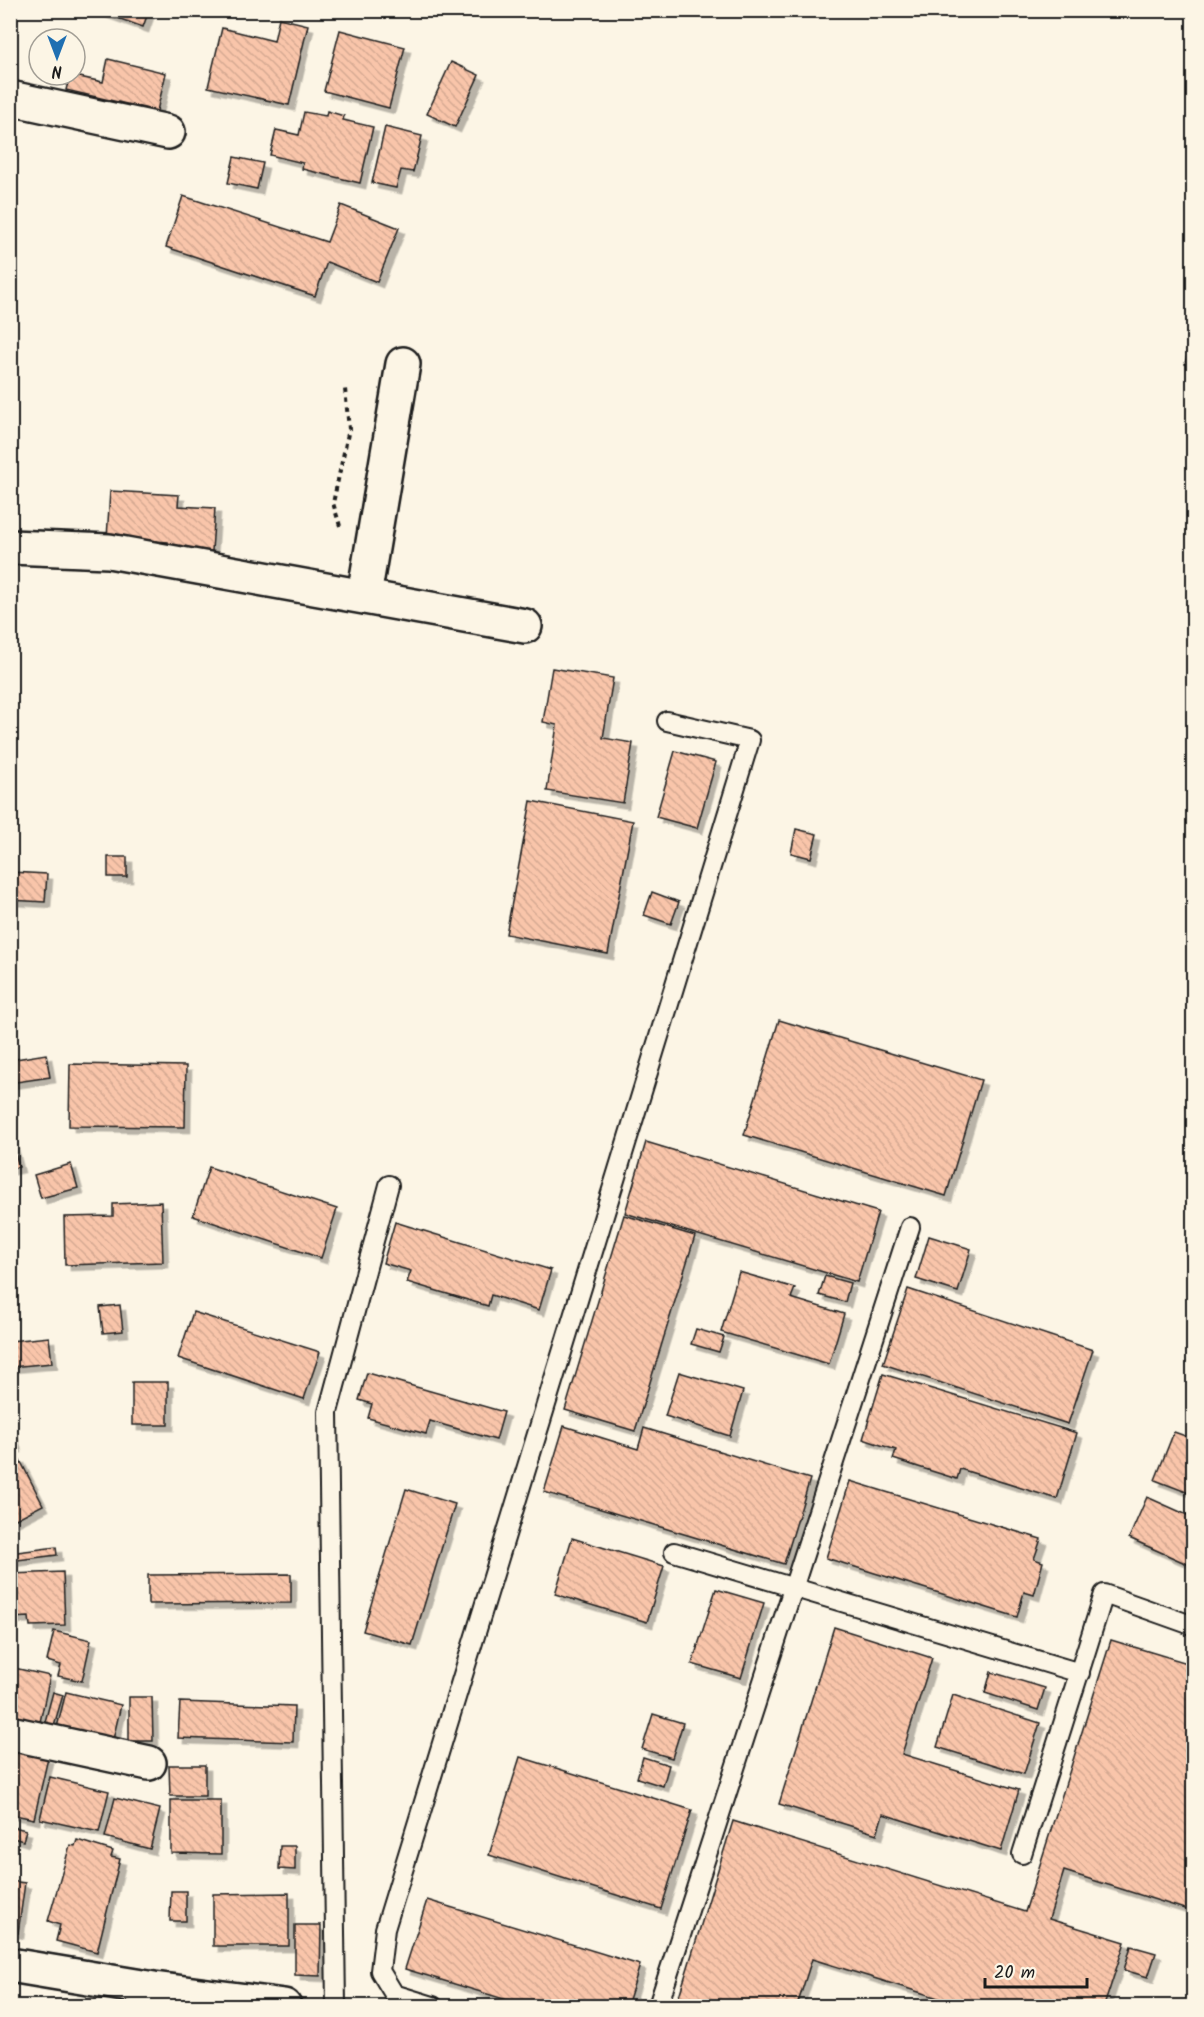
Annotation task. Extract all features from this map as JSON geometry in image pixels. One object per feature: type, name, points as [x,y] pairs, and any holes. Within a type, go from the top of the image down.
[{"type":"street","points":[[10,98],[168,132]]},
{"type":"street","points":[[364,596],[404,364]]},
{"type":"street","points":[[10,547],[109,551],[525,626]]},
{"type":"street","points":[[10,1733],[149,1763]]},
{"type":"street","points":[[10,1965],[154,1989],[284,2007]]},
{"type":"lane","points":[[433,2007],[394,1994],[380,1971],[385,1929],[750,740],[667,721]]},
{"type":"lane","points":[[336,2007],[328,1412],[389,1185]]},
{"type":"lane","points":[[658,2007],[910,1227]]},
{"type":"lane","points":[[674,1552],[1080,1673]]},
{"type":"lane","points":[[1022,1854],[1104,1594],[1194,1626]]},
{"type":"path","points":[[342,532],[333,503],[350,429],[345,389]]},
{"type":"building","points":[[95,10],[149,10],[143,27]]},
{"type":"building","points":[[279,18],[308,25],[289,105],[208,87],[222,28],[274,41]]},
{"type":"building","points":[[340,30],[405,47],[389,108],[324,91]]},
{"type":"building","points":[[108,59],[166,73],[157,111],[66,90],[67,87],[87,87],[87,79],[103,82]]},
{"type":"building","points":[[451,62],[479,75],[455,127],[427,114]]},
{"type":"building","points":[[327,111],[344,116],[343,120],[373,127],[360,183],[302,169],[303,163],[270,155],[276,130],[299,135],[304,112],[326,116]]},
{"type":"building","points":[[385,127],[422,136],[413,172],[401,170],[396,188],[372,183]]},
{"type":"building","points":[[234,157],[263,163],[257,189],[228,183]]},
{"type":"building","points":[[183,196],[327,242],[341,205],[399,228],[377,282],[327,262],[315,296],[166,247]]},
{"type":"building","points":[[1194,324],[1194,366],[1185,364]]},
{"type":"building","points":[[110,491],[179,495],[178,506],[215,508],[212,551],[168,548],[168,542],[107,538]]},
{"type":"building","points":[[552,668],[613,678],[603,738],[633,743],[623,803],[547,791],[557,725],[543,722]]},
{"type":"building","points":[[675,751],[716,762],[697,828],[656,817]]},
{"type":"building","points":[[531,801],[633,821],[608,954],[506,934]]},
{"type":"building","points":[[796,829],[817,834],[811,858],[791,853]]},
{"type":"building","points":[[108,857],[127,857],[127,877],[108,877]]},
{"type":"building","points":[[10,872],[47,874],[45,902],[10,900]]},
{"type":"building","points":[[652,892],[679,902],[671,924],[644,915]]},
{"type":"building","points":[[779,1020],[981,1080],[946,1196],[744,1135]]},
{"type":"building","points":[[46,1054],[50,1077],[10,1083],[10,1060]]},
{"type":"building","points":[[70,1064],[186,1066],[185,1127],[69,1126]]},
{"type":"building","points":[[10,1133],[19,1167],[10,1169]]},
{"type":"building","points":[[646,1142],[878,1212],[857,1282],[625,1213]]},
{"type":"building","points":[[71,1164],[78,1188],[41,1198],[34,1175]]},
{"type":"building","points":[[209,1167],[337,1209],[321,1258],[193,1216]]},
{"type":"building","points":[[161,1202],[163,1262],[65,1265],[64,1217],[113,1216],[113,1204]]},
{"type":"building","points":[[624,1215],[695,1236],[635,1431],[565,1410]]},
{"type":"building","points":[[395,1222],[551,1270],[539,1310],[491,1295],[488,1306],[407,1282],[411,1271],[383,1263]]},
{"type":"building","points":[[929,1236],[971,1249],[958,1292],[916,1279]]},
{"type":"building","points":[[739,1272],[795,1288],[791,1298],[844,1314],[829,1364],[721,1332]]},
{"type":"building","points":[[825,1276],[850,1283],[845,1302],[819,1295]]},
{"type":"building","points":[[908,1289],[1093,1350],[1068,1424],[883,1364]]},
{"type":"building","points":[[120,1305],[123,1331],[103,1333],[100,1307]]},
{"type":"building","points":[[193,1312],[320,1352],[304,1399],[178,1358]]},
{"type":"building","points":[[696,1329],[724,1337],[719,1352],[691,1344]]},
{"type":"building","points":[[49,1337],[52,1363],[11,1367],[10,1341]]},
{"type":"building","points":[[679,1372],[743,1391],[730,1436],[665,1416]]},
{"type":"building","points":[[367,1373],[504,1412],[496,1440],[430,1421],[426,1434],[368,1418],[372,1404],[359,1400]]},
{"type":"building","points":[[883,1374],[1077,1433],[1057,1499],[960,1469],[957,1479],[893,1459],[896,1450],[863,1439]]},
{"type":"building","points":[[132,1382],[168,1382],[168,1425],[132,1425]]},
{"type":"building","points":[[10,1422],[16,1447],[10,1448]]},
{"type":"building","points":[[564,1426],[638,1449],[644,1428],[810,1479],[784,1564],[544,1492]]},
{"type":"building","points":[[1174,1432],[1194,1439],[1194,1495],[1155,1480]]},
{"type":"building","points":[[19,1458],[43,1505],[10,1522],[10,1463]]},
{"type":"building","points":[[850,1481],[1041,1539],[1034,1559],[1043,1562],[1034,1595],[1024,1592],[1017,1617],[826,1558]]},
{"type":"building","points":[[406,1489],[455,1504],[412,1645],[363,1631]]},
{"type":"building","points":[[1147,1497],[1194,1518],[1194,1567],[1129,1538]]},
{"type":"building","points":[[572,1538],[664,1566],[647,1622],[555,1594]]},
{"type":"building","points":[[56,1547],[57,1555],[10,1561],[10,1553]]},
{"type":"building","points":[[63,1572],[65,1625],[30,1626],[29,1617],[10,1618],[10,1574]]},
{"type":"building","points":[[291,1574],[291,1603],[148,1604],[148,1575]]},
{"type":"building","points":[[716,1589],[764,1603],[741,1678],[692,1664]]},
{"type":"building","points":[[834,1627],[932,1658],[902,1754],[1019,1790],[1001,1851],[883,1814],[877,1834],[779,1804]]},
{"type":"building","points":[[54,1631],[91,1640],[82,1681],[58,1676],[61,1665],[47,1661]]},
{"type":"building","points":[[1111,1640],[1194,1665],[1194,1912],[1064,1871],[1049,1919],[1125,1942],[1104,2006],[964,2006],[812,1959],[797,2006],[676,2006],[733,1821],[1025,1912]]},
{"type":"building","points":[[10,1667],[50,1676],[40,1722],[10,1715]]},
{"type":"building","points":[[991,1672],[1045,1688],[1038,1710],[985,1693]]},
{"type":"building","points":[[53,1692],[63,1695],[52,1732],[43,1729]]},
{"type":"building","points":[[66,1692],[121,1705],[112,1744],[56,1731]]},
{"type":"building","points":[[953,1695],[1040,1723],[1024,1774],[937,1747]]},
{"type":"building","points":[[129,1697],[152,1697],[153,1741],[129,1741]]},
{"type":"building","points":[[180,1702],[294,1706],[293,1742],[178,1738]]},
{"type":"building","points":[[653,1714],[683,1723],[672,1758],[642,1749]]},
{"type":"building","points":[[11,1749],[48,1758],[34,1819],[10,1814]]},
{"type":"building","points":[[520,1757],[692,1810],[661,1909],[489,1855]]},
{"type":"building","points":[[643,1757],[669,1765],[663,1786],[637,1778]]},
{"type":"building","points":[[169,1765],[205,1765],[205,1796],[170,1796]]},
{"type":"building","points":[[50,1777],[109,1791],[99,1832],[40,1819]]},
{"type":"building","points":[[115,1798],[160,1809],[150,1849],[105,1837]]},
{"type":"building","points":[[171,1800],[221,1800],[221,1854],[171,1853]]},
{"type":"building","points":[[10,1826],[26,1830],[23,1841],[10,1837]]},
{"type":"building","points":[[77,1840],[113,1851],[111,1857],[120,1859],[97,1952],[56,1941],[60,1925],[48,1921],[70,1845],[75,1846]]},
{"type":"building","points":[[280,1846],[295,1846],[295,1870],[279,1869]]},
{"type":"building","points":[[10,1881],[25,1883],[18,1933],[10,1931]]},
{"type":"building","points":[[171,1891],[186,1891],[186,1921],[170,1921]]},
{"type":"building","points":[[289,1893],[289,1946],[213,1946],[213,1894]]},
{"type":"building","points":[[427,1900],[640,1965],[627,2006],[527,2006],[405,1969]]},
{"type":"building","points":[[295,1925],[321,1925],[320,1976],[295,1975]]},
{"type":"building","points":[[1131,1946],[1156,1953],[1148,1977],[1124,1970]]}]
